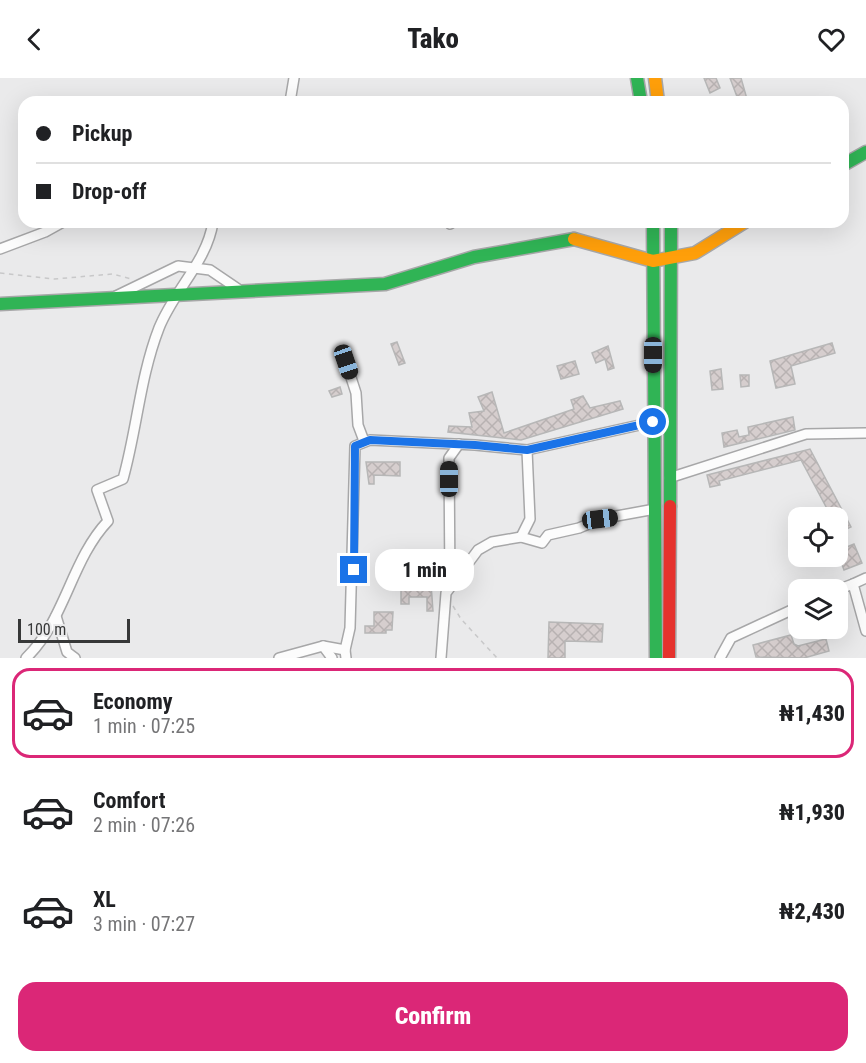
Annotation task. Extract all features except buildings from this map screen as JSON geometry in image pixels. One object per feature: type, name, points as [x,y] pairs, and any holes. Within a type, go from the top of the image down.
[{"type":"main road","points":[[637,78],[640,96]]},
{"type":"main road","points":[[655,78],[657,96]]},
{"type":"main road","points":[[849,162],[866,152]]},
{"type":"main road","points":[[653,228],[656,658]]},
{"type":"main road","points":[[669,658],[670,228]]},
{"type":"main road","points":[[0,304],[385,284],[474,257],[578,238],[653,261],[695,253],[735,228]]},
{"type":"street","points":[[291,96],[294,78]]},
{"type":"street","points":[[0,249],[52,228]]},
{"type":"street","points":[[26,658],[39,645],[56,616],[80,565],[108,521],[97,490],[123,479],[136,411],[159,329],[204,253],[211,228]]},
{"type":"street","points":[[111,298],[178,266],[195,266],[210,270],[241,291]]},
{"type":"street","points":[[346,362],[357,393],[358,425],[364,441]]},
{"type":"street","points":[[279,658],[323,646],[345,654],[350,628],[354,570],[355,446],[364,441],[459,444],[527,450],[653,422]]},
{"type":"street","points":[[669,478],[806,434],[866,433]]},
{"type":"street","points":[[441,658],[448,589],[449,458],[459,444]]},
{"type":"street","points":[[521,537],[530,519],[527,450]]},
{"type":"street","points":[[448,589],[478,550],[492,542],[521,537],[542,543],[548,535],[579,528],[600,519],[655,509]]},
{"type":"street","points":[[848,586],[866,578]]},
{"type":"street","points":[[853,584],[866,631]]},
{"type":"street","points":[[720,658],[731,638],[788,612]]},
{"type":"street","points":[[56,616],[67,652],[75,658]]},
{"type":"street","points":[[323,646],[332,658]]},
{"type":"street","points":[[726,647],[729,658]]},
{"type":"path","points":[[0,273],[54,279],[113,274],[143,283]]},
{"type":"path","points":[[448,589],[461,619],[497,658]]},
{"type":"traffic: fast","points":[[637,78],[640,96]]},
{"type":"traffic: fast","points":[[849,162],[866,152]]},
{"type":"traffic: fast","points":[[653,228],[656,658]]},
{"type":"traffic: fast","points":[[670,506],[671,228]]},
{"type":"traffic: fast","points":[[0,304],[385,284],[474,257],[574,239]]},
{"type":"traffic: slow","points":[[655,78],[657,96]]},
{"type":"traffic: slow","points":[[574,239],[653,261],[695,253],[735,228]]},
{"type":"traffic: jam","points":[[669,658],[670,506]]},
{"type":"route","points":[[354,570],[355,446],[358,443],[370,440],[527,450],[653,422]]}]
